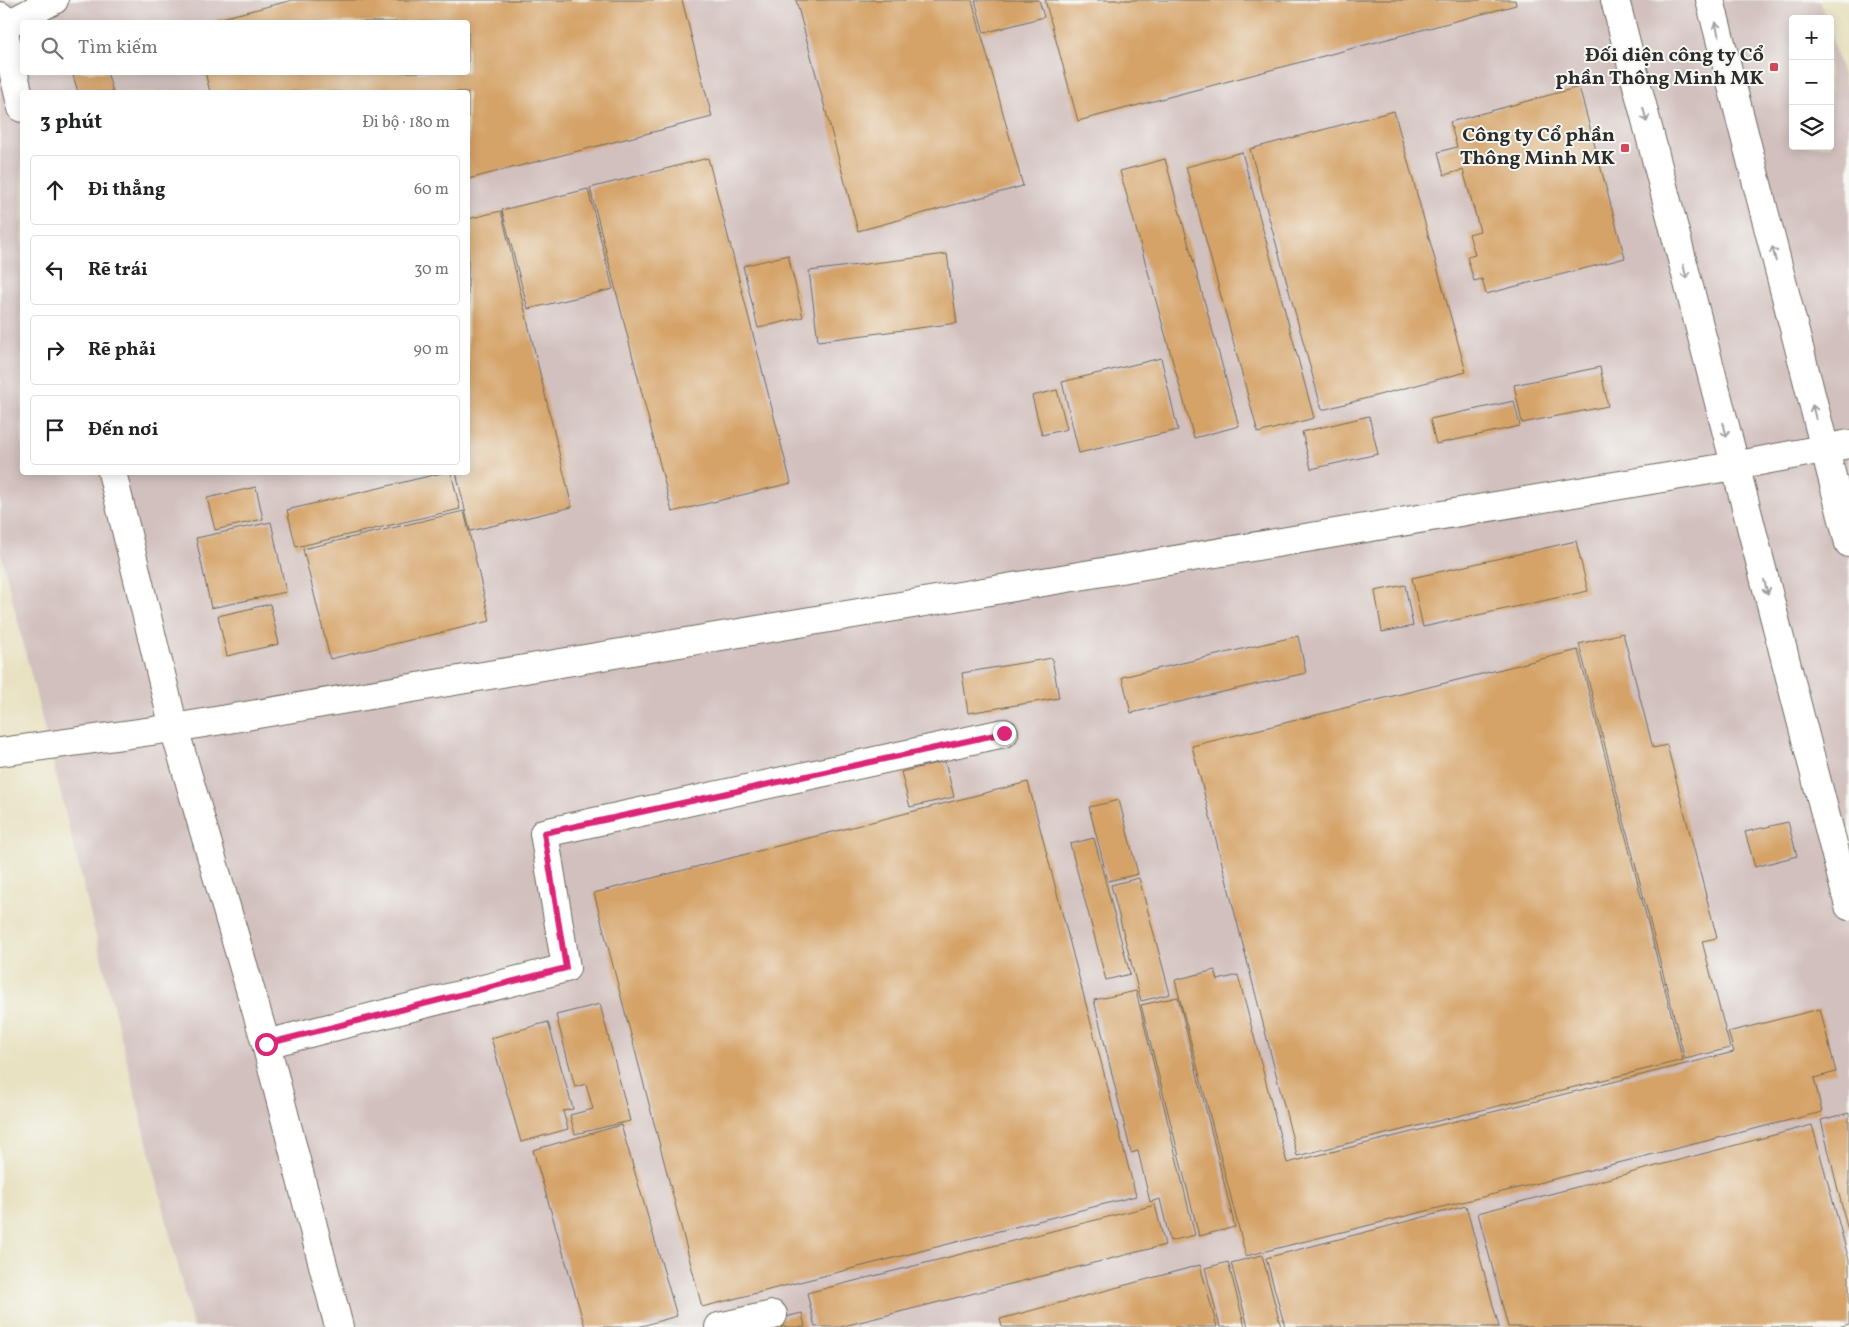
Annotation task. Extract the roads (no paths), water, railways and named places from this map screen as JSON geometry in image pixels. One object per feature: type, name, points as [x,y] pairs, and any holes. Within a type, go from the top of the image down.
[{"type":"street","points":[[20,100],[1,21],[54,0]]},
{"type":"street","points":[[1615,0],[1849,906]]},
{"type":"street","points":[[1710,0],[1836,446],[1849,543]]},
{"type":"street","points":[[0,752],[174,728],[1734,466],[1836,446]]},
{"type":"street","points":[[113,475],[174,728],[266,1044],[339,1327]]},
{"type":"street","points":[[266,1044],[566,968],[544,833],[1004,733]]},
{"type":"street","points":[[719,1327],[773,1315]]},
{"type":"place","name":"Đối diện công ty Cổ phần Thông Minh MK","points":[[1774,67]]},
{"type":"place","name":"Công ty Cổ phần Thông Minh MK","points":[[1625,148]]}]
